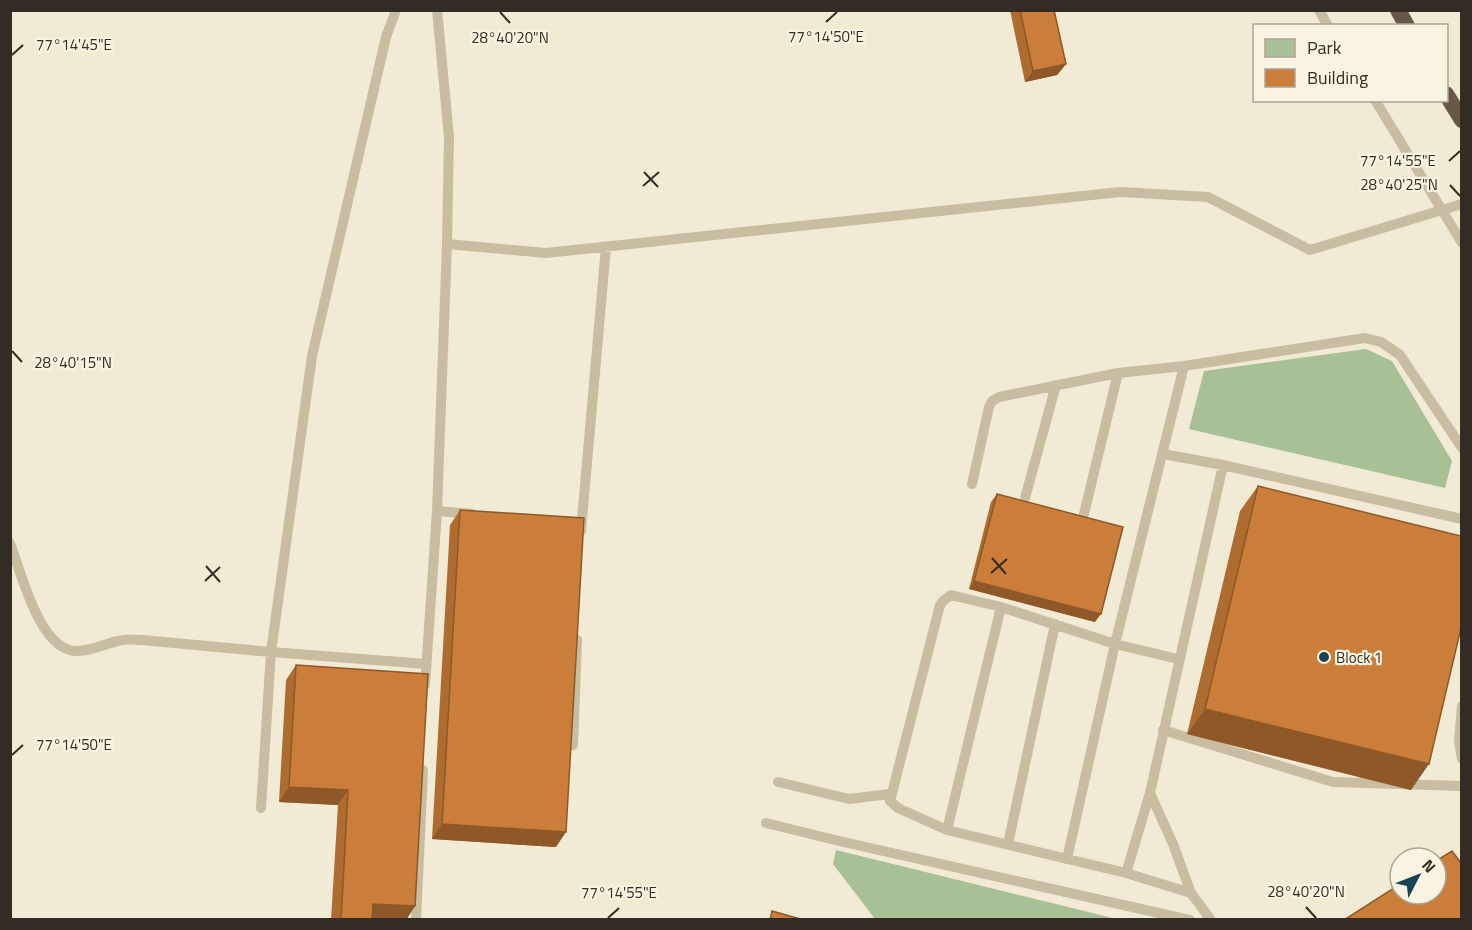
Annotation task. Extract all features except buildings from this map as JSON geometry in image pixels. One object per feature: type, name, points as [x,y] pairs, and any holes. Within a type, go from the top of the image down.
[{"type":"highway","points":[[1398,10],[1406,24]]},
{"type":"highway","points":[[1448,97],[1461,120]]},
{"type":"lane","points":[[261,808],[271,652],[312,356],[386,37],[396,10]]},
{"type":"lane","points":[[425,698],[437,511],[449,137],[437,10]]},
{"type":"lane","points":[[1319,10],[1327,24]]},
{"type":"lane","points":[[1376,102],[1461,243]]},
{"type":"lane","points":[[447,244],[546,253],[1120,192],[1208,197],[1310,250],[1461,204]]},
{"type":"lane","points":[[580,547],[575,523],[606,247]]},
{"type":"lane","points":[[972,484],[989,407],[992,401],[1004,394],[1118,373],[1184,366],[1365,338],[1381,342],[1400,355],[1461,448]]},
{"type":"lane","points":[[1067,859],[1115,644],[1184,366]]},
{"type":"lane","points":[[1084,514],[1118,373]]},
{"type":"lane","points":[[1025,498],[1056,385]]},
{"type":"lane","points":[[1163,454],[1461,517]]},
{"type":"lane","points":[[1126,873],[1150,793],[1223,465]]},
{"type":"lane","points":[[437,511],[481,515]]},
{"type":"lane","points":[[10,543],[45,632],[56,644],[67,650],[79,651],[123,640],[142,639],[426,664]]},
{"type":"lane","points":[[1178,659],[1115,644],[1001,607],[955,595],[943,601],[890,801],[898,808],[947,830],[1126,873],[1191,893]]},
{"type":"lane","points":[[947,830],[1001,607]]},
{"type":"lane","points":[[1008,844],[1055,624]]},
{"type":"lane","points":[[573,745],[577,628]]},
{"type":"lane","points":[[1461,706],[1459,742],[1461,759]]},
{"type":"lane","points":[[1163,730],[1333,782],[1461,786]]},
{"type":"lane","points":[[416,920],[423,756]]},
{"type":"lane","points":[[778,782],[849,799],[890,794]]},
{"type":"lane","points":[[1150,793],[1173,844],[1191,893],[1211,920]]},
{"type":"lane","points":[[765,823],[1190,920]]},
{"type":"green space","points":[[1366,349],[1392,361],[1452,461],[1445,488],[1189,429],[1204,371]]},
{"type":"green space","points":[[836,850],[1117,919],[875,919],[833,864]]},
{"type":"place","name":"Block 1","points":[[1324,657]]}]
